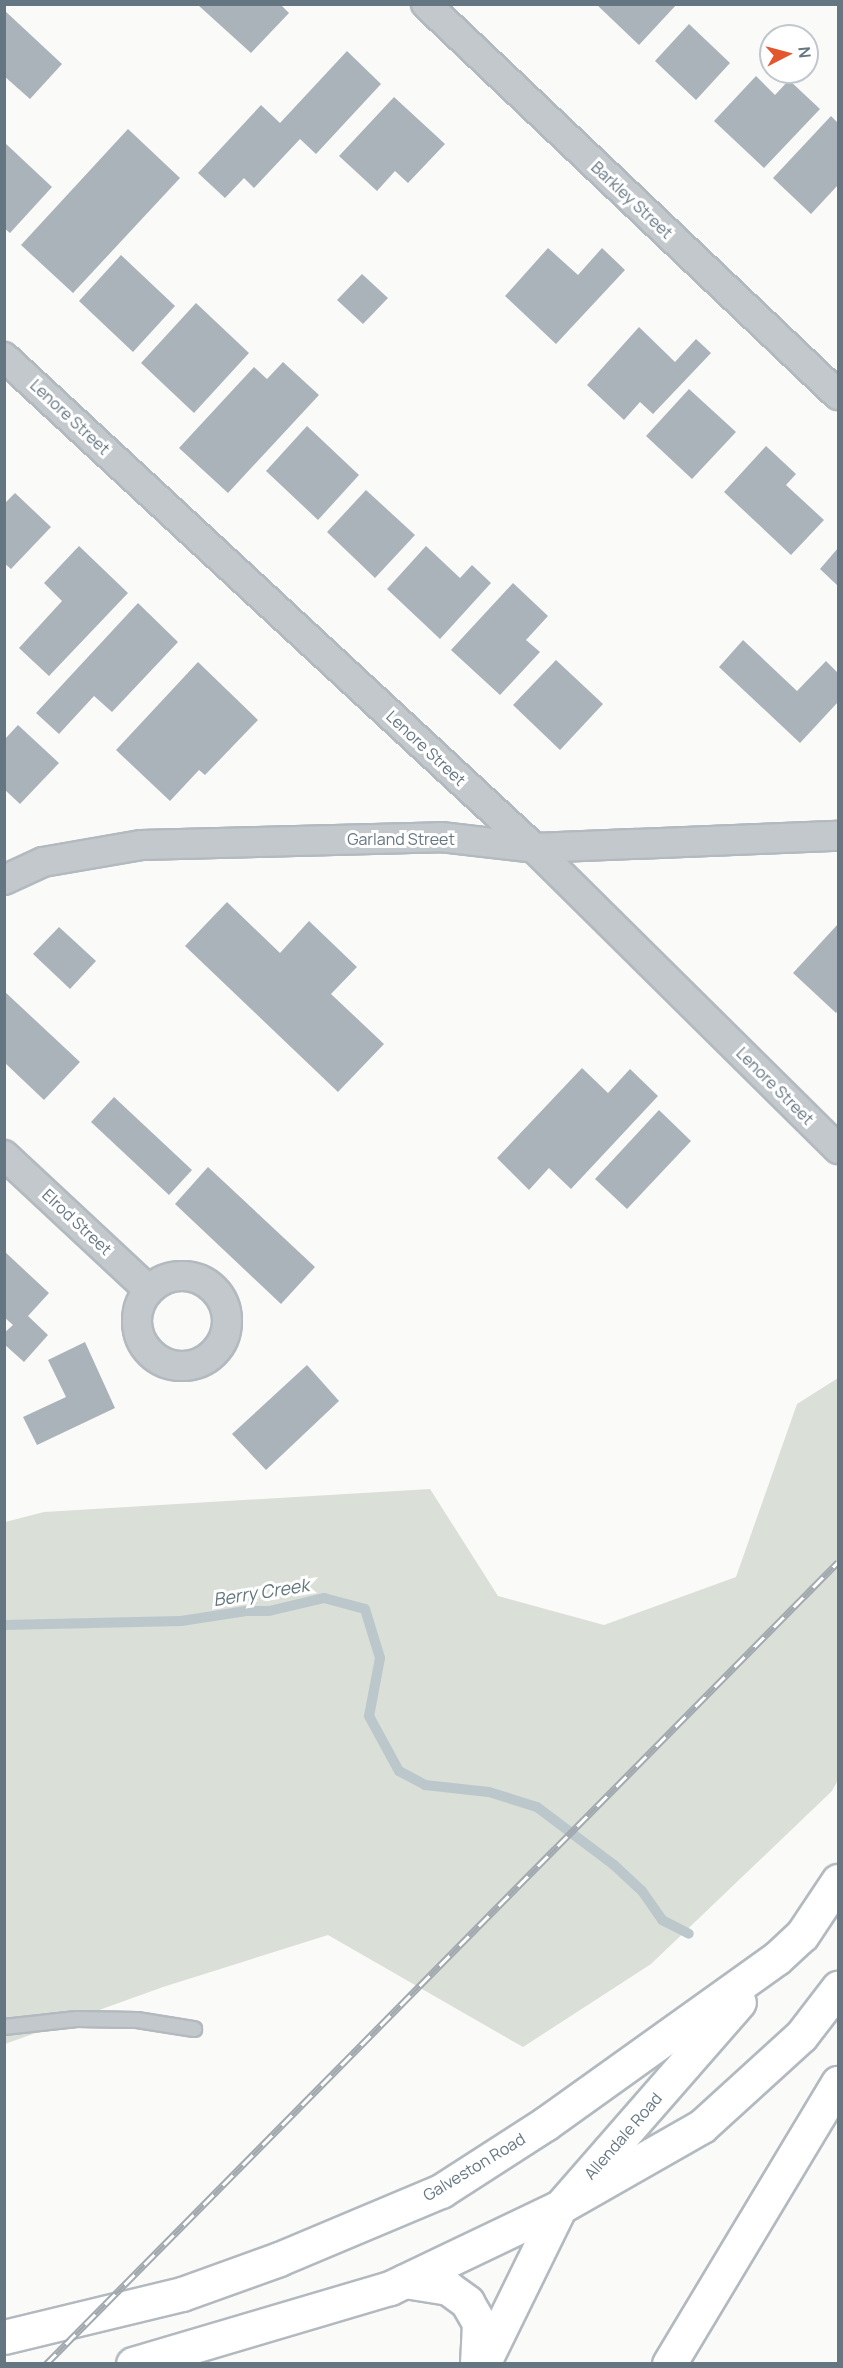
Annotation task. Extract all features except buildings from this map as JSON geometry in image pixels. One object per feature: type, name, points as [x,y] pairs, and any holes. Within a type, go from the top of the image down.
[{"type":"main road","name":"Galveston Road","points":[[4,2337],[182,2294],[279,2259],[441,2191],[545,2124],[777,1958],[802,1935],[838,1881]]},
{"type":"main road","name":"Allendale Road","points":[[483,2364],[560,2207],[734,2008],[802,1935]]},
{"type":"main road","points":[[133,2364],[390,2288],[560,2207],[702,2126],[801,2036],[838,1988]]},
{"type":"main road","points":[[669,2364],[838,2083]]},
{"type":"main road","points":[[405,2281],[448,2288],[467,2302],[479,2323],[477,2364]]},
{"type":"street","name":"Barkley Street","points":[[426,4],[838,395]]},
{"type":"street","name":"Lenore Street","points":[[4,357],[534,848],[838,1149]]},
{"type":"street","name":"Garland Street","points":[[4,880],[43,862],[141,845],[441,837],[534,848],[838,836]]},
{"type":"street","name":"Elrod Street","points":[[4,1155],[149,1290]]},
{"type":"lane","points":[[4,2027],[77,2019],[137,2020],[194,2029]]},
{"type":"shaded area","points":[[838,1378],[838,1780],[832,1791],[651,1964],[523,2047],[328,1935],[163,1987],[5,2044],[5,1522],[44,1512],[430,1489],[498,1596],[604,1625],[736,1577],[797,1404]]},
{"type":"waterway","name":"Berry Creek","points":[[4,1625],[181,1621],[246,1611],[269,1611],[324,1598],[365,1609],[380,1658],[369,1716],[399,1771],[425,1785],[489,1792],[537,1807],[614,1865],[642,1891],[662,1920],[689,1934]]},
{"type":"railway","points":[[46,2364],[838,1562]]}]
